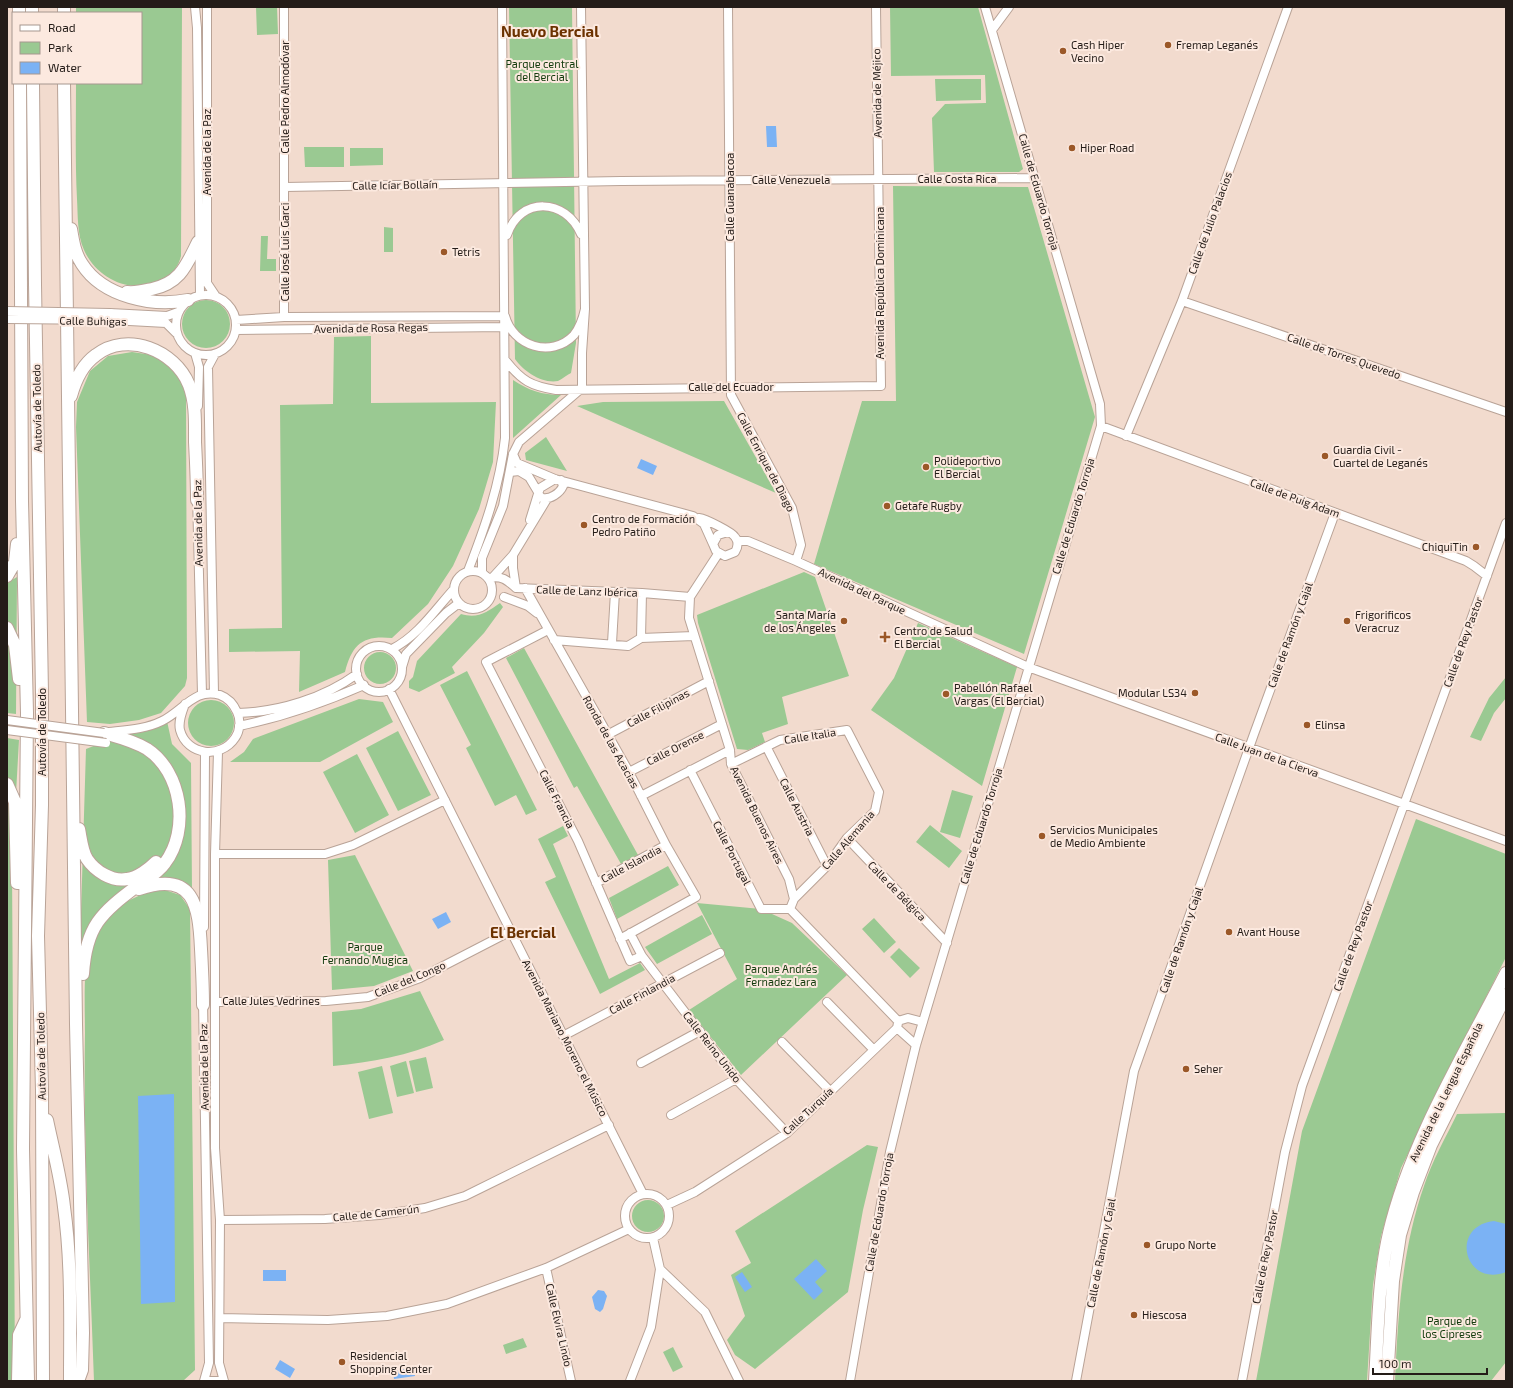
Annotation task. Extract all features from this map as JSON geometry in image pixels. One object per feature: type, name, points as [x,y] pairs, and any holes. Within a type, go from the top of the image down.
[{"type":"highway","name":"Autovía de Toledo","points":[[20,84],[22,501],[27,713],[23,1141],[28,1381]]},
{"type":"highway","name":"Autovía de Toledo","points":[[33,84],[34,284],[42,692],[42,805],[38,936],[42,1090],[43,1381]]},
{"type":"highway","points":[[64,84],[64,182],[76,1024],[83,1333],[82,1370],[78,1381]]},
{"type":"highway","points":[[64,182],[76,253],[82,264],[91,275],[116,291],[136,298],[159,302],[188,300]]},
{"type":"highway","points":[[116,291],[135,293],[163,286],[174,280],[184,270],[198,242]]},
{"type":"highway","points":[[68,421],[75,382],[85,365],[96,354],[117,345],[137,344],[153,348],[169,358],[184,375],[190,386],[195,411],[197,500]]},
{"type":"highway","points":[[7,576],[15,562],[22,501]]},
{"type":"highway","points":[[7,628],[14,645],[19,686],[27,713]]},
{"type":"highway","points":[[73,799],[81,841],[87,859],[98,870],[110,878],[127,879],[148,870],[159,860],[173,832],[174,809],[168,785],[154,766],[136,750],[105,738]]},
{"type":"highway","points":[[76,1024],[82,1006],[84,955],[87,941],[100,918],[120,899],[154,875],[165,863],[177,839],[180,823],[180,807],[171,779],[163,764],[147,749],[105,738]]},
{"type":"highway","points":[[7,784],[15,802],[18,911],[25,939]]},
{"type":"highway","points":[[120,899],[149,886],[168,884],[185,891],[194,900],[199,917],[203,1005]]},
{"type":"highway","name":"Avenida de la Lengua Española","points":[[1375,1381],[1382,1280],[1389,1234],[1400,1196],[1419,1143],[1506,973]]},
{"type":"highway","name":"Avenida de la Lengua Española","points":[[1387,1381],[1393,1281],[1400,1235],[1413,1192],[1431,1145],[1506,995]]},
{"type":"highway","points":[[42,1090],[64,1207],[78,1381]]},
{"type":"highway","points":[[70,1292],[70,1381]]},
{"type":"highway","points":[[18,1381],[19,1335],[27,1317]]},
{"type":"highway","points":[[83,1333],[87,1381]]},
{"type":"street","name":"Avenida de la Paz","points":[[195,7],[197,28],[198,242],[200,295]]},
{"type":"street","name":"Avenida de la Paz","points":[[208,7],[208,283],[215,295]]},
{"type":"street","name":"Calle Pedro Almodóvar","points":[[284,7],[285,187]]},
{"type":"street","points":[[392,649],[401,644],[428,620],[454,589],[456,580],[468,571],[495,497],[502,464],[505,438],[506,361],[502,7]]},
{"type":"street","points":[[482,572],[482,558],[503,506],[513,454],[519,442],[582,388],[582,353],[585,309],[582,182],[581,7]]},
{"type":"street","name":"Calle Guanabacoa","points":[[728,7],[732,387]]},
{"type":"street","name":"Avenida de Méjico","points":[[876,7],[879,179]]},
{"type":"street","name":"Calle de Eduardo Torroja","points":[[850,1381],[890,1152],[916,1045],[1100,426],[1100,404],[985,7]]},
{"type":"street","points":[[992,30],[1009,7]]},
{"type":"street","name":"Calle de Julio Palacios","points":[[1126,436],[1182,301],[1288,7]]},
{"type":"street","name":"Calle Costa Rica","points":[[879,179],[1035,178]]},
{"type":"street","name":"Calle Venezuela","points":[[582,182],[879,179]]},
{"type":"street","name":"Avenida República Dominicana","points":[[879,179],[881,386]]},
{"type":"street","name":"Calle Icíar Bollaín","points":[[285,187],[582,182]]},
{"type":"street","name":"Calle José Luis Garci","points":[[284,317],[285,187]]},
{"type":"street","points":[[504,242],[510,224],[530,208],[539,206],[558,209],[566,213],[578,227],[583,239]]},
{"type":"street","points":[[200,295],[215,295],[224,300],[232,308],[236,320],[236,330],[232,341],[221,351],[208,355],[195,353],[180,342],[176,333],[175,322],[178,312],[188,300],[200,295]]},
{"type":"street","name":"Calle de Torres Quevedo","points":[[1182,301],[1506,412]]},
{"type":"street","points":[[505,316],[510,330],[521,340],[532,346],[546,348],[560,345],[573,335],[581,323],[585,309]]},
{"type":"street","name":"Calle Buhigas","points":[[7,311],[110,316],[166,323],[176,333]]},
{"type":"street","name":"Calle Buhigas","points":[[7,319],[167,316],[178,312]]},
{"type":"street","name":"Avenida de Rosa Regas","points":[[236,320],[284,317],[505,316]]},
{"type":"street","name":"Avenida de Rosa Regas","points":[[236,330],[505,327]]},
{"type":"street","name":"Avenida de la Paz","points":[[195,353],[199,367],[197,500],[202,694]]},
{"type":"street","name":"Avenida de la Paz","points":[[214,693],[208,367],[215,354]]},
{"type":"street","name":"Calle del Ecuador","points":[[506,361],[517,375],[537,387],[556,390],[582,388],[881,386]]},
{"type":"street","name":"Calle Enrique de Diago","points":[[732,387],[731,395],[792,508],[801,545],[796,561]]},
{"type":"street","name":"Calle de Puig Adam","points":[[1100,426],[1466,561],[1487,576]]},
{"type":"street","points":[[513,454],[517,463],[558,480],[587,486],[693,516],[703,519],[734,535],[738,541],[737,548],[732,554],[725,556],[718,554],[704,524],[693,516]]},
{"type":"street","points":[[510,472],[519,471],[529,477],[542,498],[547,499]]},
{"type":"street","points":[[558,480],[563,486],[561,490]]},
{"type":"street","points":[[527,530],[538,493],[543,485],[558,480]]},
{"type":"street","points":[[491,577],[513,555],[547,499],[569,487],[587,486]]},
{"type":"street","name":"Calle de Ramón y Cajal","points":[[1076,1381],[1134,1071],[1334,513]]},
{"type":"street","name":"Calle de Rey Pastor","points":[[1242,1381],[1285,1152],[1302,1086],[1506,524]]},
{"type":"street","points":[[713,544],[718,535],[728,532]]},
{"type":"street","name":"Avenida del Parque","points":[[738,541],[748,541],[796,561],[1028,667]]},
{"type":"street","points":[[690,597],[718,554]]},
{"type":"street","points":[[513,555],[516,588]]},
{"type":"street","points":[[468,571],[482,572],[491,577],[506,579],[516,588]]},
{"type":"street","points":[[488,602],[493,590],[491,577]]},
{"type":"street","points":[[454,589],[459,603],[467,608],[476,609],[488,602],[504,597],[516,588]]},
{"type":"street","name":"Calle de Lanz Ibérica","points":[[516,588],[642,593],[690,597]]},
{"type":"street","name":"Ronda de las Acacias","points":[[525,588],[629,772],[666,845],[696,897],[630,933]]},
{"type":"street","points":[[612,644],[615,592]]},
{"type":"street","points":[[641,638],[642,593]]},
{"type":"street","points":[[504,597],[528,606],[540,616]]},
{"type":"street","name":"Avenida Buenos Aires","points":[[690,597],[689,618],[730,750],[731,764],[789,879],[794,899]]},
{"type":"street","points":[[402,667],[397,655],[392,649],[384,646],[372,647],[363,653],[356,663],[359,681],[364,685],[377,692],[389,689],[396,684],[402,676],[402,667],[406,654],[446,613],[459,603]]},
{"type":"street","name":"Calle Francia","points":[[548,630],[486,662],[578,840],[630,961],[642,956]]},
{"type":"street","points":[[554,640],[628,646],[641,638],[694,636]]},
{"type":"street","name":"Calle Juan de la Cierva","points":[[1028,667],[1506,841]]},
{"type":"street","points":[[238,712],[252,712],[284,706],[330,690],[357,674]]},
{"type":"street","name":"Calle Filipinas","points":[[607,735],[709,681]]},
{"type":"street","points":[[239,726],[278,718],[329,700],[364,685]]},
{"type":"street","name":"Avenida Mariano Moreno el Músico","points":[[389,689],[643,1194]]},
{"type":"street","points":[[7,730],[105,738],[163,721],[184,704],[202,694],[214,693],[224,697],[232,703],[238,712],[239,726],[236,737],[228,746],[218,752],[205,753],[194,749],[185,741],[180,730],[180,719],[184,704]]},
{"type":"street","points":[[7,720],[105,738]]},
{"type":"street","name":"Calle Orense","points":[[629,772],[722,724]]},
{"type":"street","name":"Calle Italia","points":[[731,764],[767,748],[780,740],[847,730]]},
{"type":"street","name":"Calle Alemania","points":[[794,899],[827,866],[847,838],[875,810],[879,792],[847,730]]},
{"type":"street","name":"Calle Austria","points":[[767,748],[827,866]]},
{"type":"street","points":[[641,796],[730,750]]},
{"type":"street","points":[[209,1381],[224,1381],[219,1363],[220,1220],[215,1148],[215,854],[218,752]]},
{"type":"street","name":"Avenida de la Paz","points":[[204,1381],[209,1363],[203,1005],[205,753]]},
{"type":"street","name":"Calle Portugal","points":[[690,770],[761,909],[790,909]]},
{"type":"street","points":[[215,854],[325,854],[353,845],[445,800]]},
{"type":"street","name":"Calle de Bélgica","points":[[847,838],[946,943]]},
{"type":"street","name":"Calle Islandia","points":[[596,883],[666,845]]},
{"type":"street","points":[[794,899],[790,909],[916,1045]]},
{"type":"street","name":"Calle del Congo","points":[[326,1001],[368,997],[420,978],[511,931]]},
{"type":"street","points":[[620,939],[630,933]]},
{"type":"street","name":"Calle Reino Unido","points":[[630,933],[642,956],[736,1079],[787,1133]]},
{"type":"street","name":"Calle Finlandia","points":[[563,1036],[720,953]]},
{"type":"street","name":"Calle Jules Vedrines","points":[[216,1002],[326,1001]]},
{"type":"street","points":[[827,1002],[873,1049]]},
{"type":"street","points":[[898,1025],[908,1018],[923,1022]]},
{"type":"street","name":"Calle Turquía","points":[[668,1205],[695,1192],[787,1133],[898,1025]]},
{"type":"street","points":[[640,1063],[700,1032]]},
{"type":"street","points":[[782,1042],[830,1091]]},
{"type":"street","points":[[671,1115],[736,1079]]},
{"type":"street","name":"Calle de Camerún","points":[[220,1220],[333,1218],[379,1215],[425,1208],[464,1196],[609,1125]]},
{"type":"street","points":[[643,1194],[657,1195],[668,1205],[670,1220],[667,1227],[661,1234],[653,1238],[645,1238],[635,1235],[629,1229],[625,1217],[626,1209],[630,1201],[643,1194]]},
{"type":"street","points":[[220,1318],[315,1320],[387,1316],[447,1304],[546,1268],[629,1229]]},
{"type":"street","points":[[630,1381],[651,1327],[660,1269],[653,1238]]},
{"type":"street","name":"Calle Elvira Lindo","points":[[546,1268],[571,1381]]},
{"type":"street","points":[[660,1269],[705,1312],[739,1381]]},
{"type":"green space","points":[[76,7],[182,7],[181,256],[173,272],[158,282],[152,284],[136,286],[127,285],[109,278],[94,266],[84,250],[80,238],[76,184],[76,84],[142,84],[142,12],[76,12]]},
{"type":"green space","points":[[256,7],[277,7],[278,34],[257,35]]},
{"type":"green space","name":"Parque central del Bercial","points":[[509,7],[572,7],[576,343],[571,373],[558,381],[546,381],[539,379],[518,364],[515,359]]},
{"type":"green space","points":[[890,7],[978,7],[1023,169],[1019,172],[934,172],[932,118],[945,104],[986,103],[985,75],[891,76]]},
{"type":"green space","points":[[935,79],[981,79],[981,100],[936,101]]},
{"type":"green space","points":[[304,147],[344,147],[344,167],[305,167]]},
{"type":"green space","points":[[350,148],[383,148],[383,165],[350,166]]},
{"type":"green space","points":[[893,186],[1028,187],[1095,417],[1024,654],[814,564],[862,401],[896,401]]},
{"type":"green space","points":[[384,227],[393,228],[393,252],[384,252]]},
{"type":"green space","points":[[261,236],[268,236],[267,259],[276,259],[276,271],[260,271]]},
{"type":"green space","points":[[201,300],[211,300],[220,304],[226,310],[230,319],[230,329],[226,338],[220,344],[211,348],[201,348],[192,344],[186,338],[182,329],[182,319],[186,310],[192,304]]},
{"type":"green space","points":[[371,336],[371,403],[496,402],[493,462],[479,509],[453,566],[428,604],[392,638],[373,638],[360,643],[351,654],[345,672],[299,692],[300,651],[229,652],[229,629],[282,628],[280,405],[333,404],[334,337]]},
{"type":"green space","points":[[132,352],[159,356],[176,372],[186,388],[187,678],[185,686],[161,713],[139,720],[110,724],[87,722],[76,427],[77,402],[90,371],[108,356]]},
{"type":"green space","points":[[513,380],[524,387],[536,391],[561,395],[513,438]]},
{"type":"green space","points":[[724,401],[776,493],[577,406],[603,402]]},
{"type":"green space","points":[[546,437],[567,471],[526,460],[525,453]]},
{"type":"green space","points":[[804,572],[815,577],[849,676],[782,697],[788,724],[762,733],[765,742],[748,750],[737,749],[698,623],[697,615]]},
{"type":"green space","points":[[17,577],[16,714],[7,713],[7,583]]},
{"type":"green space","points":[[500,603],[503,607],[484,633],[452,667],[455,673],[419,692],[409,688],[409,681],[413,677],[417,661],[461,614],[472,616],[482,614]]},
{"type":"green space","name":"Pabellón Rafael Vargas (El Bercial)","points":[[918,623],[1017,667],[982,786],[871,710],[894,678]]},
{"type":"green space","points":[[524,648],[638,855],[621,864],[577,786],[574,788],[506,658]]},
{"type":"green space","points":[[377,652],[383,652],[392,656],[396,668],[392,680],[383,684],[377,684],[368,680],[364,671],[364,665],[368,656]]},
{"type":"green space","points":[[467,671],[537,810],[526,815],[516,795],[495,806],[466,748],[471,745],[440,685]]},
{"type":"green space","points":[[1506,677],[1506,698],[1494,713],[1481,741],[1470,737],[1489,698]]},
{"type":"green space","points":[[359,699],[383,702],[393,722],[320,762],[230,762],[244,752],[253,739]]},
{"type":"green space","points":[[216,700],[220,701],[230,710],[233,714],[233,732],[224,742],[216,746],[206,746],[198,742],[189,732],[188,718],[192,710],[202,701]]},
{"type":"green space","points":[[167,721],[172,744],[191,763],[192,892],[177,882],[107,903],[80,946],[86,749],[124,734]]},
{"type":"green space","points":[[398,731],[431,795],[398,811],[366,748]]},
{"type":"green space","points":[[7,738],[19,740],[12,864],[15,1381],[7,1381]]},
{"type":"green space","points":[[357,754],[389,815],[355,833],[323,772]]},
{"type":"green space","points":[[952,790],[973,796],[960,838],[940,832]]},
{"type":"green space","points":[[1416,819],[1506,854],[1506,957],[1401,1168],[1381,1236],[1373,1285],[1367,1381],[1256,1381],[1302,1131]]},
{"type":"green space","points":[[930,825],[962,851],[949,868],[916,842]]},
{"type":"green space","points":[[563,826],[568,836],[553,844],[609,979],[640,963],[645,970],[600,994],[545,882],[556,877],[538,839]]},
{"type":"green space","name":"Parque Fernando Mugica","points":[[355,855],[413,971],[374,986],[332,990],[328,860]]},
{"type":"green space","points":[[668,866],[679,885],[617,919],[609,898]]},
{"type":"green space","points":[[159,888],[180,895],[190,909],[195,1370],[183,1381],[94,1381],[85,1120],[85,990],[87,957],[94,936],[100,926],[116,909],[135,897]]},
{"type":"green space","name":"Parque Andrés Fernadez Lara","points":[[697,903],[761,909],[792,923],[847,975],[741,1075],[689,1010],[737,979]]},
{"type":"green space","points":[[702,915],[712,934],[657,964],[645,947]]},
{"type":"green space","points":[[874,918],[896,942],[884,953],[862,929]]},
{"type":"green space","points":[[899,948],[920,968],[910,978],[890,957]]},
{"type":"green space","points":[[420,991],[444,1040],[430,1046],[390,1058],[333,1066],[332,1012],[361,1009]]},
{"type":"green space","points":[[426,1057],[433,1088],[416,1092],[409,1061]]},
{"type":"green space","points":[[406,1061],[414,1093],[397,1097],[390,1066]]},
{"type":"green space","points":[[382,1066],[393,1113],[369,1119],[358,1072]]},
{"type":"green space","name":"Parque de los Cipreses","points":[[1506,1113],[1506,1362],[1491,1381],[1395,1381],[1402,1282],[1406,1258],[1417,1210],[1431,1167],[1457,1114]]},
{"type":"green space","points":[[867,1145],[878,1147],[863,1210],[848,1292],[755,1369],[735,1355],[727,1340],[745,1316],[731,1275],[751,1263],[735,1231]]},
{"type":"green space","points":[[648,1200],[657,1203],[661,1207],[664,1216],[661,1225],[657,1229],[648,1232],[639,1229],[635,1225],[632,1216],[635,1207],[639,1203]]},
{"type":"green space","points":[[523,1338],[527,1347],[506,1354],[503,1345]]},
{"type":"green space","points":[[673,1347],[683,1367],[673,1372],[663,1352]]},
{"type":"water","points":[[766,126],[776,126],[777,147],[767,147]]},
{"type":"water","points":[[641,459],[657,466],[653,475],[637,468]]},
{"type":"water","points":[[446,912],[451,922],[438,929],[432,919]]},
{"type":"water","points":[[174,1094],[175,1302],[141,1304],[138,1096]]},
{"type":"water","points":[[1494,1221],[1506,1224],[1506,1272],[1492,1275],[1480,1271],[1472,1264],[1467,1254],[1467,1244],[1471,1233],[1480,1225]]},
{"type":"water","points":[[816,1259],[827,1271],[815,1282],[823,1291],[814,1300],[794,1279]]},
{"type":"water","points":[[263,1270],[286,1270],[286,1281],[263,1281]]},
{"type":"water","points":[[742,1272],[752,1287],[745,1292],[735,1277]]},
{"type":"water","points":[[598,1290],[604,1291],[607,1296],[603,1309],[600,1312],[595,1309],[592,1297]]},
{"type":"water","points":[[280,1360],[295,1369],[290,1378],[275,1369]]},
{"type":"water","points":[[414,1368],[415,1376],[394,1379],[393,1371]]},
{"type":"place","name":"Fremap Leganés","points":[[1168,45]]},
{"type":"place","name":"Cash Hiper Vecino","points":[[1063,51]]},
{"type":"place","name":"Hiper Road","points":[[1072,148]]},
{"type":"place","name":"Tetris","points":[[444,252]]},
{"type":"place","name":"Guardia Civil - Cuartel de Leganés","points":[[1325,456]]},
{"type":"place","name":"Polideportivo El Bercial","points":[[926,467]]},
{"type":"place","name":"Getafe Rugby","points":[[887,506]]},
{"type":"place","name":"Centro de Formación Pedro Patiño","points":[[584,525]]},
{"type":"place","name":"ChiquiTin","points":[[1476,547]]},
{"type":"place","name":"Santa María de los Ángeles","points":[[844,621]]},
{"type":"place","name":"Frigorificos Veracruz","points":[[1347,621]]},
{"type":"place","name":"Centro de Salud El Bercial","points":[[885,637]]},
{"type":"place","name":"Modular LS34","points":[[1195,693]]},
{"type":"place","name":"Pabellón Rafael Vargas (El Bercial)","points":[[946,694]]},
{"type":"place","name":"Elinsa","points":[[1307,725]]},
{"type":"place","name":"Servicios Municipales de Medio Ambiente","points":[[1042,836]]},
{"type":"place","name":"Avant House","points":[[1229,932]]},
{"type":"place","name":"Seher","points":[[1186,1069]]},
{"type":"place","name":"Grupo Norte","points":[[1147,1245]]},
{"type":"place","name":"Hiescosa","points":[[1134,1315]]},
{"type":"place","name":"Residencial Shopping Center","points":[[342,1362]]},
{"type":"district","name":"Nuevo Bercial","points":[[550,32]]},
{"type":"district","name":"El Bercial","points":[[523,933]]}]
